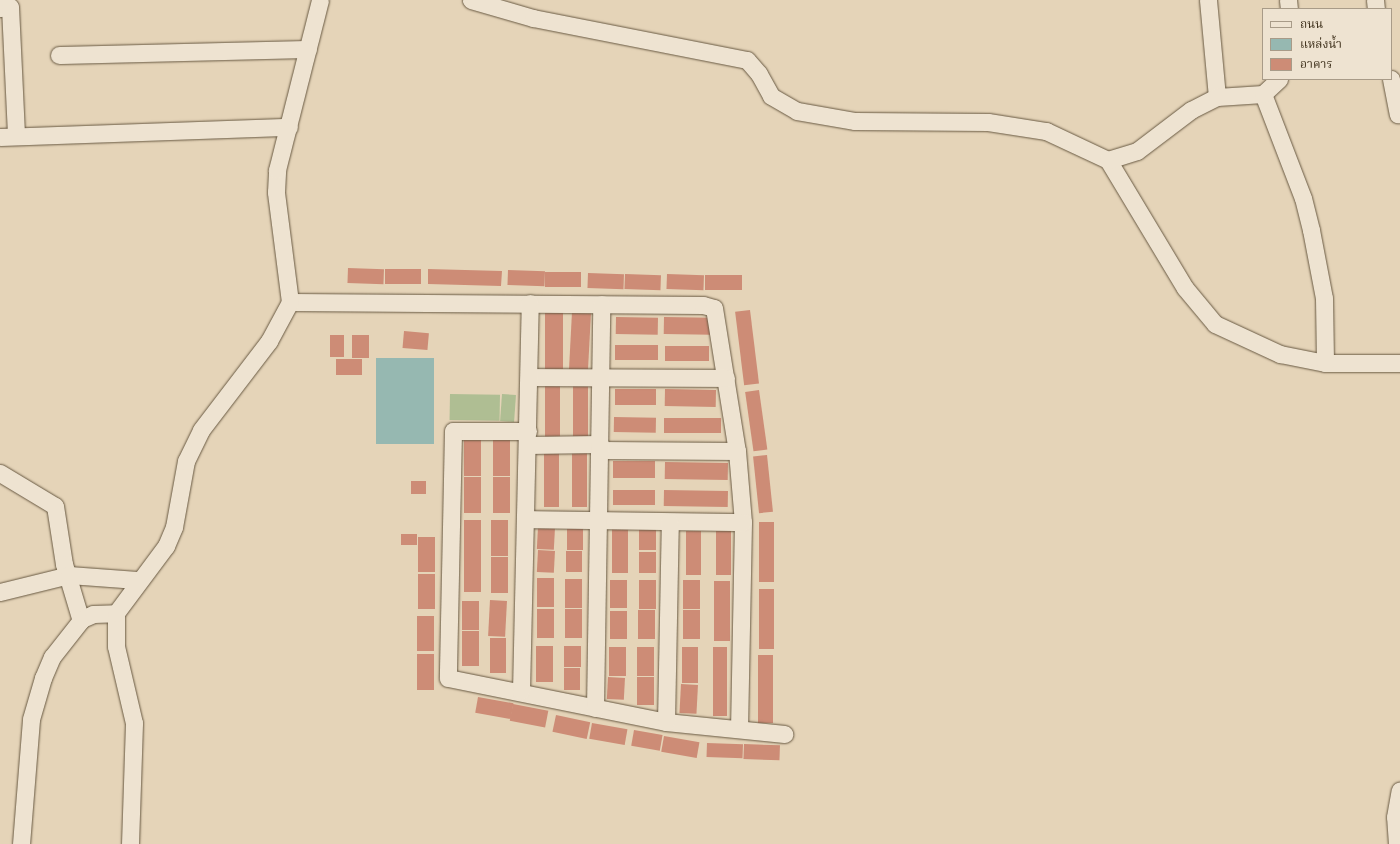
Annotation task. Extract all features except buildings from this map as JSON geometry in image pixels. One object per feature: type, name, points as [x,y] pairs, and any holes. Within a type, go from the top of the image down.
[{"type":"street","points":[[130,844],[134,723],[116,646],[116,613],[138,580],[166,546],[174,527],[186,462],[201,430],[280,326],[290,302],[276,192],[277,170],[290,127],[320,0]]},
{"type":"street","points":[[471,0],[533,18],[747,60],[759,74],[770,96],[797,111],[869,122],[1023,125],[1046,132],[1108,160],[1185,288],[1215,324],[1280,354],[1325,363],[1400,363]]},
{"type":"street","points":[[1208,0],[1218,97]]},
{"type":"street","points":[[0,8],[10,7],[8,137],[290,127]]},
{"type":"street","points":[[59,55],[308,49]]},
{"type":"street","points":[[1108,160],[1137,151],[1191,110],[1218,97],[1263,94],[1278,80]]},
{"type":"street","points":[[1391,80],[1398,114]]},
{"type":"street","points":[[1263,94],[1303,198],[1311,230],[1324,298],[1325,363]]},
{"type":"street","points":[[290,302],[601,304],[714,308],[737,451],[744,522],[739,729]]},
{"type":"street","points":[[522,690],[530,303]]},
{"type":"street","points":[[595,708],[599,520],[601,304]]},
{"type":"street","points":[[529,377],[726,378]]},
{"type":"street","points":[[737,451],[600,447],[453,431],[448,678],[522,690],[595,708],[666,722],[784,734]]},
{"type":"street","points":[[0,473],[55,506],[68,575],[80,621]]},
{"type":"street","points":[[526,519],[744,522]]},
{"type":"street","points":[[666,722],[670,522]]},
{"type":"street","points":[[0,592],[68,575],[138,580]]},
{"type":"street","points":[[21,844],[36,698],[52,657],[80,621],[93,614],[116,613]]},
{"type":"street","points":[[1397,844],[1395,817],[1400,790]]},
{"type":"green space","points":[[450,394],[500,395],[500,421],[450,420]]},
{"type":"green space","points":[[502,394],[516,395],[514,422],[500,421]]},
{"type":"water","points":[[376,358],[434,358],[434,444],[376,444]]}]
